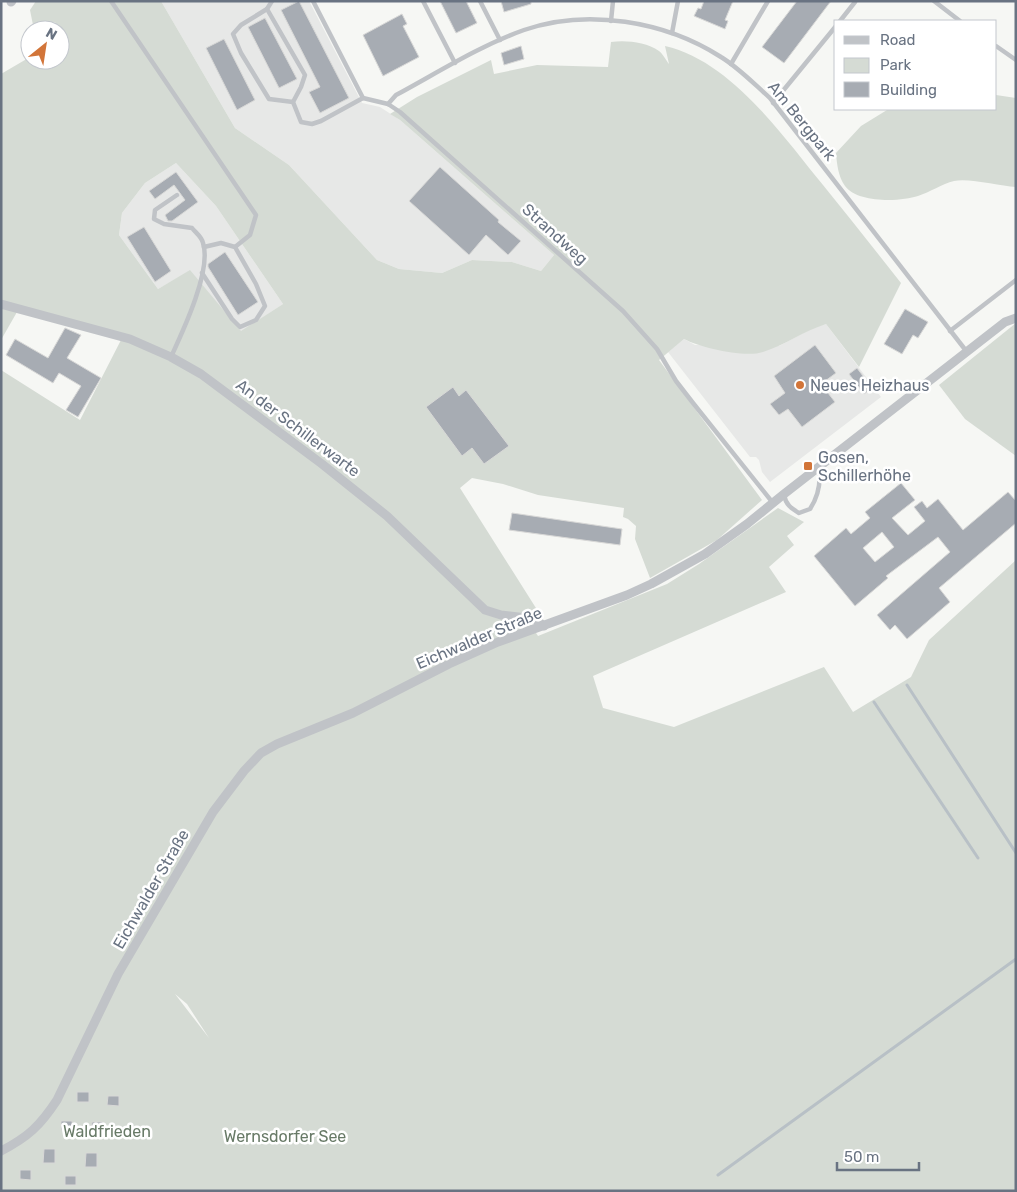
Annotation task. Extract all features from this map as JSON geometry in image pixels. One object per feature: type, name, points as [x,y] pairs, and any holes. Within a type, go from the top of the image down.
[{"type":"street","name":"An der Schillerwarte","points":[[1,305],[130,339],[171,357],[201,374],[322,464],[387,516],[485,610],[501,615],[535,619],[544,626]]},
{"type":"street","name":"Eichwalder Straße","points":[[1,1152],[21,1140],[39,1124],[57,1100],[118,974],[213,812],[238,778],[261,753],[277,744],[353,713],[449,664],[498,642],[590,610],[651,584],[720,544],[1005,322],[1016,318]]},
{"type":"lane","points":[[111,1],[256,215],[250,235],[235,247]]},
{"type":"lane","points":[[272,1],[267,9],[241,26],[233,34],[241,53],[269,99],[293,102]]},
{"type":"lane","points":[[267,9],[305,75],[293,102],[301,122],[312,124],[321,122],[363,98],[313,1]]},
{"type":"lane","points":[[423,1],[456,63]]},
{"type":"lane","points":[[480,1],[500,40]]},
{"type":"lane","points":[[611,21],[612,1]]},
{"type":"lane","points":[[672,33],[678,1]]},
{"type":"lane","points":[[731,64],[768,1]]},
{"type":"lane","points":[[934,1],[959,20]]},
{"type":"lane","points":[[841,20],[855,2]]},
{"type":"lane","name":"Am Bergpark","points":[[388,104],[396,95],[500,40],[539,26],[584,19],[639,24],[672,33],[708,49],[731,64],[773,103],[967,352]]},
{"type":"lane","points":[[773,103],[834,28]]},
{"type":"lane","points":[[997,47],[1016,60]]},
{"type":"lane","name":"Strandweg","points":[[363,98],[388,104],[400,112],[623,311],[656,349],[676,381],[773,503]]},
{"type":"lane","points":[[171,357],[194,307],[205,256],[203,242],[192,228],[164,224],[154,219],[155,210],[177,195]]},
{"type":"lane","points":[[202,273],[240,328],[256,320],[265,306],[256,284],[235,247],[221,243],[204,247]]},
{"type":"lane","points":[[950,331],[1016,280]]},
{"type":"lane","points":[[784,494],[790,508],[800,513],[810,510],[816,500],[818,491],[819,466]]},
{"type":"shaded area","points":[[161,1],[309,1],[362,103],[380,107],[400,120],[554,255],[541,271],[512,262],[472,260],[442,273],[399,269],[377,260],[289,165],[235,128]]},
{"type":"shaded area","points":[[176,163],[216,206],[283,304],[241,332],[190,271],[158,289],[119,235],[122,213],[145,183]]},
{"type":"shaded area","points":[[826,324],[881,397],[770,482],[762,472],[759,460],[756,457],[750,457],[668,352],[684,339],[695,345],[779,346],[815,327]]},
{"type":"green space","points":[[36,1],[161,1],[235,128],[289,165],[377,260],[399,269],[442,273],[472,260],[512,262],[541,271],[554,255],[400,120],[390,114],[417,97],[491,60],[494,74],[537,65],[608,67],[611,42],[623,41],[636,42],[654,48],[660,52],[669,64],[665,46],[689,54],[712,67],[733,83],[753,102],[790,144],[901,283],[859,367],[826,324],[771,349],[755,354],[723,351],[701,346],[684,339],[659,360],[762,500],[717,540],[650,578],[635,539],[636,526],[623,517],[624,508],[538,495],[503,484],[472,478],[460,488],[541,616],[529,622],[538,636],[667,584],[699,564],[778,508],[804,522],[787,536],[794,545],[769,567],[786,592],[593,676],[603,708],[674,727],[824,667],[853,712],[911,677],[929,640],[1016,560],[1016,1191],[1,1191],[1,370],[80,420],[121,340],[17,312],[1,340],[1,74],[20,63],[20,70],[70,70],[70,20],[32,20],[30,10]],"holes":[[[176,163],[216,206],[283,304],[241,331],[190,270],[158,289],[119,235],[122,213],[145,183]],[[175,994],[187,1004],[209,1038]]]},
{"type":"green space","points":[[997,95],[1016,98],[1016,187],[961,180],[945,184],[910,198],[879,200],[859,196],[845,186],[838,170],[836,153],[861,126],[887,110],[997,110]]},
{"type":"green space","points":[[1016,323],[1016,456],[965,419],[939,385]]},
{"type":"building","points":[[299,1],[349,98],[320,113],[309,92],[320,87],[281,10]]},
{"type":"building","points":[[440,1],[466,1],[477,23],[456,33]]},
{"type":"building","points":[[501,1],[531,1],[531,4],[504,12]]},
{"type":"building","points":[[704,1],[733,1],[725,20],[728,21],[725,29],[694,16],[698,8],[701,9]]},
{"type":"building","points":[[797,1],[831,1],[784,63],[762,47]]},
{"type":"building","points":[[402,14],[407,24],[403,26],[419,57],[383,76],[363,35]]},
{"type":"building","points":[[265,18],[297,79],[279,88],[248,27]]},
{"type":"building","points":[[224,39],[255,100],[237,110],[206,48]]},
{"type":"building","points":[[521,46],[524,59],[504,65],[501,53]]},
{"type":"building","points":[[440,167],[521,241],[508,255],[486,235],[469,255],[409,201]]},
{"type":"building","points":[[176,172],[198,202],[172,221],[168,221],[165,215],[185,200],[174,185],[155,199],[149,191]]},
{"type":"building","points":[[144,227],[171,271],[155,282],[127,237]]},
{"type":"building","points":[[225,252],[258,302],[238,315],[208,267],[208,264]]},
{"type":"building","points":[[905,309],[928,322],[918,338],[913,335],[902,354],[884,344]]},
{"type":"building","points":[[65,328],[81,335],[67,358],[101,378],[78,417],[66,410],[81,386],[59,373],[53,383],[6,355],[15,339],[48,358]]},
{"type":"building","name":"Neues Heizhaus","points":[[815,345],[836,373],[821,384],[835,402],[802,427],[788,409],[779,415],[770,404],[785,393],[774,376]]},
{"type":"building","points":[[857,368],[872,388],[864,394],[849,374]]},
{"type":"building","points":[[453,387],[459,396],[466,390],[509,446],[484,464],[472,448],[462,456],[426,407]]},
{"type":"building","points":[[901,483],[915,500],[892,518],[908,535],[925,521],[914,507],[922,501],[927,508],[938,499],[963,530],[1008,492],[1016,501],[1016,523],[939,588],[950,602],[907,639],[895,625],[890,630],[877,615],[950,552],[938,537],[886,576],[888,578],[855,606],[814,556],[846,528],[851,534],[870,518],[865,512]],"holes":[[[882,532],[894,547],[875,562],[863,548]]]},
{"type":"building","points":[[512,513],[622,529],[620,545],[509,530]]},
{"type":"building","points":[[77,1092],[89,1092],[89,1102],[77,1102]]},
{"type":"building","points":[[108,1096],[119,1096],[119,1106],[107,1105]]},
{"type":"building","points":[[61,1121],[72,1121],[73,1131],[61,1130]]},
{"type":"building","points":[[92,1122],[103,1122],[103,1132],[91,1132]]},
{"type":"building","points":[[44,1149],[55,1149],[55,1163],[43,1163]]},
{"type":"building","points":[[86,1153],[97,1153],[97,1167],[85,1167]]},
{"type":"building","points":[[20,1170],[31,1170],[31,1180],[20,1179]]},
{"type":"building","points":[[65,1176],[76,1176],[76,1185],[65,1185]]},
{"type":"waterway","points":[[907,685],[1016,853]]},
{"type":"waterway","points":[[874,702],[978,858]]},
{"type":"waterway","points":[[718,1175],[1016,959]]},
{"type":"place","name":"Neues Heizhaus","points":[[800,385]]},
{"type":"place","name":"Gosen, Schillerhöhe","points":[[808,466]]},
{"type":"park label","name":"Waldfrieden","points":[[107,1131]]},
{"type":"park label","name":"Wernsdorfer See","points":[[285,1136]]}]
